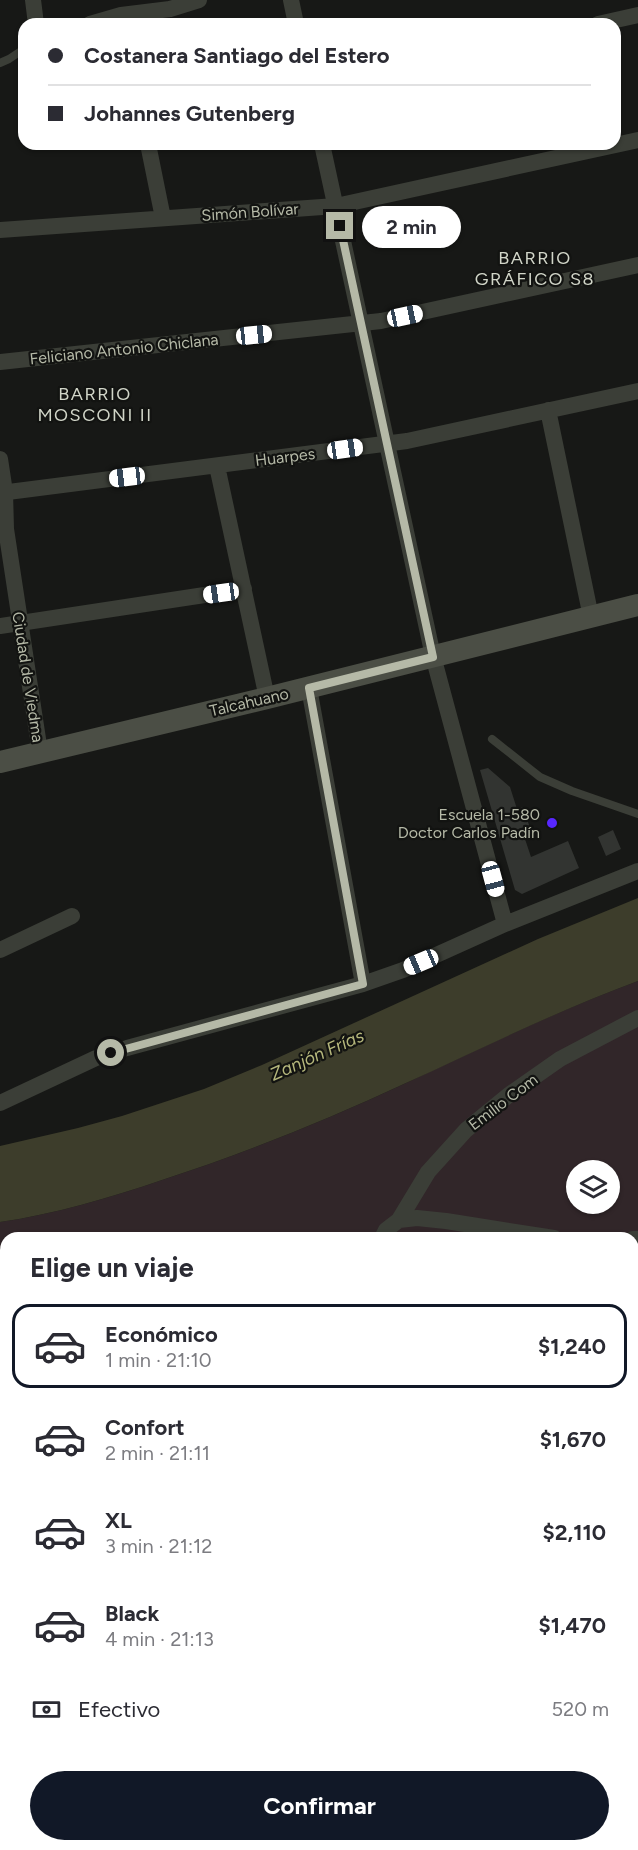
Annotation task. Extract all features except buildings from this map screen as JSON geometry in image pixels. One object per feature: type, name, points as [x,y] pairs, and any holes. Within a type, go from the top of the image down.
[{"type":"street","points":[[33,0],[35,18]]},
{"type":"street","points":[[125,18],[160,5],[178,7],[200,0]]},
{"type":"street","points":[[291,0],[296,18]]},
{"type":"street","points":[[621,19],[638,15]]},
{"type":"street","name":"Simón Bolívar","points":[[621,144],[638,140]]},
{"type":"street","points":[[149,150],[163,218]]},
{"type":"street","points":[[323,150],[433,657],[506,924]]},
{"type":"street","name":"Simón Bolívar","points":[[0,230],[336,206],[592,150]]},
{"type":"street","name":"Feliciano Antonio Chiclana","points":[[0,362],[381,321],[638,265]]},
{"type":"street","name":"Huarpes","points":[[3,493],[407,441],[638,391]]},
{"type":"street","points":[[548,410],[591,617]]},
{"type":"street","name":"Ciudad de Viedma","points":[[0,459],[6,529],[40,752]]},
{"type":"street","points":[[217,466],[267,698]]},
{"type":"street","points":[[0,626],[244,589]]},
{"type":"street","name":"Talcahuano","points":[[0,762],[309,688],[638,605]]},
{"type":"street","points":[[309,688],[363,984]]},
{"type":"street","points":[[0,1103],[96,1058],[363,984],[412,966],[506,924],[638,871]]},
{"type":"street","points":[[0,950],[72,916]]},
{"type":"street","name":"Emilio Com","points":[[385,1232],[399,1220],[428,1172],[466,1130],[510,1094],[560,1059],[638,1018]]},
{"type":"street","points":[[399,1220],[417,1218],[516,1232]]},
{"type":"lane","points":[[0,63],[18,53]]},
{"type":"lane","points":[[492,739],[540,777],[638,814]]},
{"type":"shaded area","points":[[638,981],[638,1232],[0,1232],[0,1222],[41,1215],[142,1187],[286,1135],[406,1083],[521,1029]]},
{"type":"water","name":"Zanjón Frías","points":[[638,898],[638,981],[550,1017],[346,1110],[255,1147],[193,1170],[102,1199],[41,1215],[0,1222],[0,1146],[122,1116],[204,1089],[262,1065],[538,939]]},
{"type":"place","name":"Escuela 1-580 Doctor Carlos Padín","points":[[552,823]]},
{"type":"district","name":"BARRIO GRÁFICO S8","points":[[535,268]]},
{"type":"district","name":"BARRIO MOSCONI II","points":[[95,404]]},
{"type":"route","points":[[111,1053],[363,984],[309,688],[433,657],[340,226]]}]
